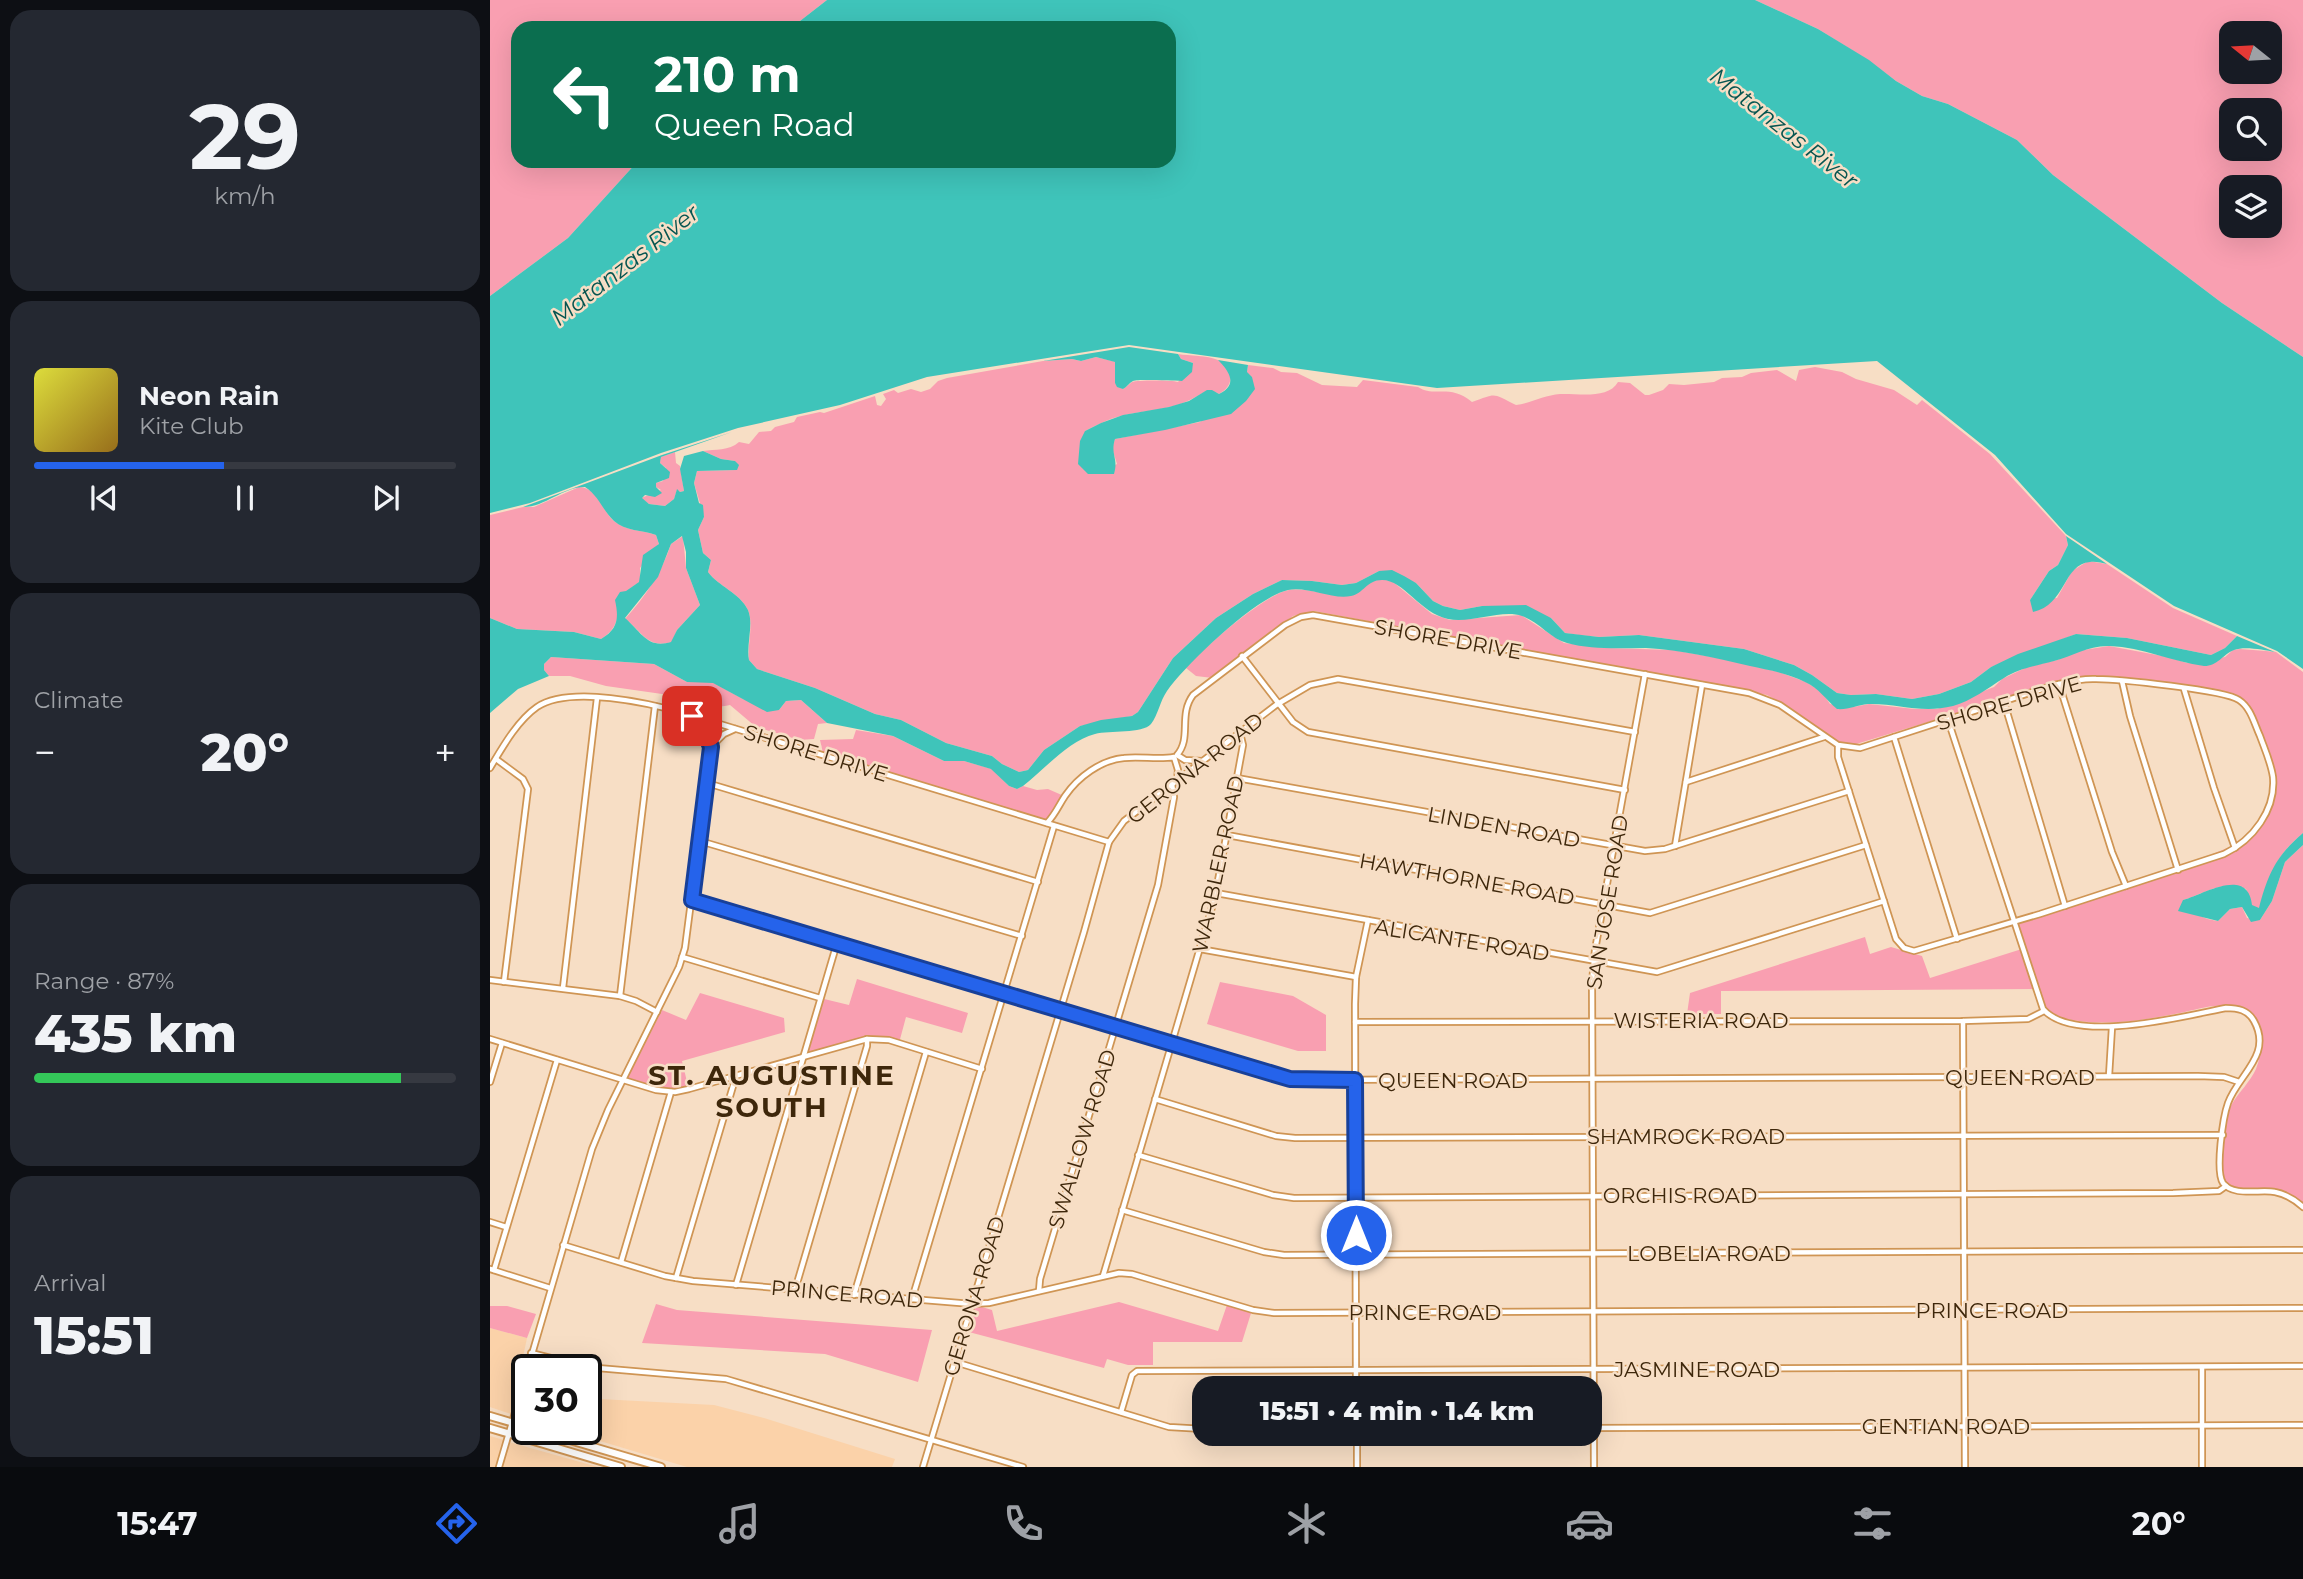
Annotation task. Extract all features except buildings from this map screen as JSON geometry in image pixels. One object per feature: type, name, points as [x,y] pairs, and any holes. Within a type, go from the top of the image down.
[{"type":"main road","points":[[490,1416],[511,1422]]},
{"type":"main road","points":[[490,1428],[621,1467]]},
{"type":"main road","points":[[588,1445],[661,1467]]},
{"type":"street","name":"SHORE DRIVE","points":[[1202,761],[1185,760],[1177,755],[1183,744],[1187,705],[1198,691],[1242,656],[1292,620],[1305,616],[1322,616],[1749,693],[1770,700],[1838,745],[1860,748],[2059,684],[2095,679],[2228,695],[2243,703],[2251,714],[2271,766],[2273,787],[2268,807],[2256,830],[2235,848],[2218,857],[1914,951],[1904,948],[1896,939],[1884,901]]},
{"type":"street","points":[[1242,656],[1293,722],[1308,732],[1625,790]]},
{"type":"street","name":"SAN JOSE ROAD","points":[[1594,1376],[1594,962],[1645,674]]},
{"type":"street","name":"GERONA ROAD","points":[[923,1467],[1109,842],[1125,821],[1278,704],[1310,685],[1338,679],[1635,732]]},
{"type":"street","points":[[2122,681],[2130,716],[2178,870]]},
{"type":"street","points":[[1675,846],[1702,684]]},
{"type":"street","points":[[2059,684],[2112,852],[2126,886]]},
{"type":"street","points":[[2184,689],[2235,848]]},
{"type":"street","name":"SHORE DRIVE","points":[[490,768],[522,721],[538,706],[563,697],[597,698],[655,706],[692,716],[1109,842]]},
{"type":"street","points":[[563,988],[597,698]]},
{"type":"street","points":[[2004,702],[2065,906]]},
{"type":"street","points":[[620,996],[655,706]]},
{"type":"street","points":[[692,716],[703,726],[711,747],[692,900],[682,957],[592,1149],[531,1353],[586,1367],[726,1379],[1023,1467]]},
{"type":"street","points":[[1948,720],[2044,1011],[2060,1021],[2112,1027],[2226,1008],[2242,1010],[2254,1021],[2259,1044],[2254,1064],[2228,1102],[2222,1135],[2220,1172],[2226,1186],[2235,1190],[2277,1192],[2303,1207]]},
{"type":"street","points":[[711,747],[724,734],[736,729]]},
{"type":"street","name":"WARBLER ROAD","points":[[1102,1276],[1216,893],[1243,745],[1240,733]]},
{"type":"street","points":[[1685,782],[1825,736]]},
{"type":"street","points":[[1894,737],[1957,939]]},
{"type":"street","points":[[1838,745],[1838,757],[1884,901]]},
{"type":"street","name":"SWALLOW ROAD","points":[[1039,1291],[1040,1279],[1158,885],[1178,770],[1174,757],[1126,757],[1100,765],[1073,786],[1056,813],[1046,823]]},
{"type":"street","points":[[496,759],[523,779],[528,789],[504,982]]},
{"type":"street","name":"LINDEN ROAD","points":[[1237,778],[1645,851],[1675,846],[1849,791]]},
{"type":"street","points":[[707,783],[1038,882]]},
{"type":"street","points":[[912,1299],[1054,826]]},
{"type":"street","name":"HAWTHORNE ROAD","points":[[1227,835],[1654,913],[1866,845]]},
{"type":"street","points":[[700,841],[1022,936]]},
{"type":"street","points":[[1216,893],[1367,920]]},
{"type":"street","name":"QUEEN ROAD","points":[[692,900],[1290,1079],[2199,1076],[2224,1077],[2239,1083]]},
{"type":"street","name":"ALICANTE ROAD","points":[[1356,1376],[1356,977],[1367,920],[1657,972],[1884,901]]},
{"type":"street","points":[[736,1285],[837,943]]},
{"type":"street","points":[[1200,949],[1356,977]]},
{"type":"street","points":[[682,957],[820,998]]},
{"type":"street","points":[[490,980],[620,996],[636,1000],[657,1012]]},
{"type":"street","name":"WISTERIA ROAD","points":[[1355,1021],[1964,1021],[2028,1019],[2044,1011]]},
{"type":"street","points":[[1964,1021],[1965,1467]]},
{"type":"street","points":[[2109,1076],[2112,1027]]},
{"type":"street","points":[[490,1039],[656,1090],[671,1092],[867,1039],[889,1040],[982,1069]]},
{"type":"street","points":[[795,1290],[867,1039]]},
{"type":"street","points":[[490,1082],[502,1043]]},
{"type":"street","points":[[854,1295],[926,1052]]},
{"type":"street","points":[[550,1288],[492,1270],[557,1060]]},
{"type":"street","points":[[676,1278],[736,1076]]},
{"type":"street","points":[[621,1262],[671,1092]]},
{"type":"street","name":"SHAMROCK ROAD","points":[[1155,1099],[1284,1138],[2222,1135]]},
{"type":"street","name":"ORCHIS ROAD","points":[[1138,1155],[1273,1195],[1294,1198],[2174,1193],[2219,1191],[2226,1186]]},
{"type":"street","name":"LOBELIA ROAD","points":[[1122,1210],[1274,1254],[2303,1250]]},
{"type":"street","points":[[490,1222],[506,1227]]},
{"type":"street","name":"PRINCE ROAD","points":[[563,1245],[676,1278],[972,1304],[989,1303],[1119,1273],[1132,1274],[1264,1312],[2303,1308]]},
{"type":"street","points":[[955,1362],[1177,1429],[1192,1429]]},
{"type":"street","name":"JASMINE ROAD","points":[[1121,1412],[1132,1375],[1137,1371],[2303,1366]]},
{"type":"street","points":[[2202,1367],[2203,1467]]},
{"type":"street","points":[[499,1467],[511,1425]]},
{"type":"street","name":"GENTIAN ROAD","points":[[1602,1428],[2303,1425]]},
{"type":"street","points":[[1357,1446],[1357,1467]]},
{"type":"street","name":"SAN JOSE ROAD","points":[[1592,1446],[1594,1467]]},
{"type":"shaded area","points":[[490,0],[827,0],[800,21],[511,21],[511,168],[632,168],[568,238],[490,296]]},
{"type":"shaded area","points":[[1755,0],[2303,0],[2303,357],[2222,303],[2053,175],[2017,140],[1948,104],[1922,96],[1818,29]]},
{"type":"shaded area","points":[[1178,354],[1209,357],[1223,363],[1230,372],[1228,386],[1219,394],[1207,392],[1182,404],[1116,417],[1085,431],[1088,474],[1099,473],[1117,464],[1112,448],[1115,439],[1200,422],[1247,372],[1248,365],[1297,373],[1322,385],[1357,387],[1363,380],[1456,393],[1472,402],[1494,396],[1516,405],[1554,395],[1600,393],[1613,388],[1618,382],[1630,383],[1645,395],[1649,395],[1663,390],[1669,384],[1714,382],[1751,373],[1777,370],[1796,381],[1799,370],[1815,367],[1842,372],[1894,390],[1917,405],[1922,400],[1990,454],[2066,536],[2068,545],[2058,565],[2049,571],[2030,600],[2057,598],[2072,571],[2088,561],[2107,564],[2173,608],[2237,636],[2225,648],[2211,655],[2127,638],[2076,634],[1991,667],[1971,682],[1939,694],[1912,699],[1876,694],[1837,693],[1794,665],[1744,649],[1639,635],[1599,637],[1565,633],[1551,618],[1482,606],[1460,610],[1443,606],[1433,601],[1416,583],[1379,571],[1356,583],[1342,585],[1282,580],[1253,594],[1216,618],[1173,658],[1138,712],[1132,716],[1080,726],[1044,750],[1028,770],[1019,772],[992,756],[946,743],[901,720],[875,714],[815,688],[757,669],[749,660],[748,610],[740,599],[708,572],[711,560],[703,553],[698,530],[704,517],[694,483],[697,471],[737,470],[735,461],[721,459],[703,451],[726,448],[739,442],[749,444],[759,432],[771,431],[775,427],[794,422],[797,417],[824,413],[875,396],[877,405],[881,406],[886,399],[883,394],[894,390],[898,393],[911,389],[921,392],[947,378],[1043,361],[1081,361],[1096,357],[1116,362],[1115,383],[1123,389],[1135,381],[1178,382],[1193,363],[1181,359]]},
{"type":"shaded area","points":[[675,452],[684,491],[677,490],[674,499],[665,506],[649,504],[641,498],[661,490],[656,487],[656,483],[663,481],[666,468],[660,463],[661,457]]},
{"type":"shaded area","points":[[579,487],[591,491],[614,521],[629,529],[656,535],[659,544],[640,568],[640,582],[626,593],[622,600],[612,629],[601,639],[574,632],[517,629],[490,618],[490,515],[534,507]]},
{"type":"shaded area","points":[[683,536],[686,568],[700,605],[677,630],[672,642],[657,643],[646,638],[625,619],[652,584],[671,544]]},
{"type":"shaded area","points":[[1380,579],[1392,581],[1432,614],[1450,620],[1521,615],[1564,643],[1607,648],[1673,650],[1729,660],[1779,672],[1806,682],[1822,692],[1830,704],[1853,707],[1869,704],[1937,709],[1994,687],[2002,679],[2027,667],[2057,660],[2077,651],[2109,646],[2187,663],[2225,657],[2233,650],[2240,649],[2276,652],[2303,672],[2303,833],[2279,859],[2260,909],[2251,906],[2246,889],[2238,886],[2214,888],[2183,900],[2198,915],[2212,920],[2218,921],[2230,909],[2242,907],[2247,918],[2260,920],[2272,901],[2285,862],[2303,845],[2303,1205],[2290,1194],[2226,1186],[2221,1177],[2217,1157],[2223,1124],[2232,1104],[2254,1074],[2260,1053],[2260,1026],[2244,1013],[2227,1006],[2213,1006],[2147,1019],[2096,1022],[2046,1013],[2038,989],[1721,991],[1721,1014],[1687,1014],[1690,993],[1865,937],[1870,954],[1891,947],[1922,956],[1930,978],[2025,948],[2016,918],[2181,867],[2247,840],[2264,817],[2272,791],[2270,775],[2248,705],[2226,692],[2090,677],[2068,679],[1853,745],[1834,742],[1790,708],[1767,695],[1314,611],[1293,616],[1213,678],[1196,676],[1186,668],[1235,623],[1278,594],[1289,590],[1308,590],[1345,595],[1359,592],[1365,584]]},
{"type":"shaded area","points":[[551,657],[654,664],[687,682],[712,682],[743,699],[779,710],[786,701],[801,700],[827,723],[818,724],[814,739],[799,740],[756,727],[730,705],[709,706],[690,698],[606,686],[570,676],[549,676],[544,670],[544,664]]},
{"type":"shaded area","points":[[856,730],[893,736],[944,761],[964,761],[992,769],[1009,786],[1017,789],[1023,786],[1037,790],[1048,789],[1064,796],[1054,820],[1047,820],[823,753],[820,740],[853,739]]},
{"type":"shaded area","points":[[857,979],[968,1013],[962,1033],[906,1017],[899,1043],[880,1038],[804,1057],[820,998],[849,1005]]},
{"type":"shaded area","points":[[1220,982],[1293,996],[1326,1015],[1326,1051],[1298,1051],[1207,1024]]},
{"type":"shaded area","points":[[700,993],[784,1018],[785,1032],[682,1061],[689,1090],[670,1093],[626,1081],[662,1010],[686,1020]]},
{"type":"shaded area","points":[[1119,1302],[1218,1331],[1228,1302],[1252,1310],[1242,1342],[1153,1342],[1153,1365],[1128,1365],[1107,1359],[1104,1368],[965,1331],[972,1304],[992,1310],[997,1331]]},
{"type":"shaded area","points":[[656,1304],[677,1310],[932,1330],[918,1382],[825,1354],[642,1343]]},
{"type":"shaded area","points":[[490,1306],[507,1306],[536,1314],[527,1338],[490,1328]]},
{"type":"shaded area","points":[[490,1328],[527,1338],[524,1354],[511,1354],[511,1414],[490,1407]]},
{"type":"shaded area","points":[[602,1399],[714,1405],[895,1459],[892,1467],[687,1467],[602,1442]]},
{"type":"shaded area","points":[[490,1436],[504,1440],[496,1467],[490,1467]]},
{"type":"shaded area","points":[[509,1442],[511,1445],[520,1445],[598,1467],[502,1467]]},
{"type":"water","name":"Matanzas River","points":[[827,0],[1755,0],[1818,29],[1922,96],[1948,104],[2017,140],[2053,175],[2222,303],[2303,357],[2303,669],[2277,651],[2174,606],[2066,534],[1995,455],[1877,361],[1437,388],[1129,345],[927,377],[840,405],[738,428],[661,453],[530,503],[490,513],[490,296],[568,238],[632,168],[1176,168],[1176,21],[800,21]]},
{"type":"water","points":[[1129,347],[1178,354],[1181,359],[1193,363],[1192,372],[1182,381],[1136,380],[1123,389],[1115,383],[1115,362],[1096,357],[1081,361],[1043,361]]},
{"type":"water","points":[[1218,360],[1248,365],[1247,372],[1252,377],[1255,389],[1231,414],[1115,439],[1114,474],[1088,474],[1078,464],[1080,441],[1085,431],[1123,415],[1189,401],[1207,390],[1219,394],[1225,390],[1229,387],[1230,378]]},
{"type":"water","points":[[732,432],[661,457],[660,463],[670,472],[669,478],[656,483],[662,493],[655,497],[645,495],[642,498],[649,504],[665,506],[674,499],[677,489],[684,491],[680,469],[684,456],[703,451],[721,459],[735,461],[739,465],[737,470],[697,471],[694,483],[699,503],[703,505],[704,517],[698,530],[703,553],[711,560],[708,572],[740,599],[748,610],[749,660],[757,669],[815,688],[875,714],[901,720],[946,743],[992,756],[1019,772],[1028,770],[1044,750],[1080,726],[1132,716],[1138,712],[1173,658],[1216,618],[1253,594],[1282,580],[1342,585],[1356,583],[1379,571],[1392,570],[1416,583],[1433,601],[1443,606],[1460,610],[1482,606],[1526,605],[1551,618],[1565,633],[1599,637],[1639,635],[1744,649],[1794,665],[1837,693],[1851,695],[1876,694],[1912,699],[1939,694],[1971,682],[1991,667],[2018,654],[2076,634],[2127,638],[2211,655],[2225,648],[2237,636],[2275,652],[2238,649],[2213,664],[2204,666],[2134,649],[2102,646],[2016,672],[1973,698],[1953,706],[1920,709],[1868,704],[1837,709],[1810,685],[1771,670],[1673,651],[1577,645],[1561,641],[1528,618],[1514,614],[1466,620],[1448,619],[1429,610],[1398,585],[1382,580],[1373,582],[1359,593],[1344,597],[1296,589],[1274,595],[1241,618],[1189,665],[1167,691],[1151,724],[1141,729],[1101,733],[1085,738],[1066,749],[1017,789],[1009,786],[991,769],[964,761],[944,761],[893,736],[827,723],[801,700],[786,701],[779,710],[767,712],[713,683],[687,682],[654,664],[551,657],[544,664],[544,670],[549,676],[518,689],[490,713],[490,618],[517,629],[574,632],[601,639],[611,631],[616,622],[615,600],[620,592],[639,582],[643,555],[659,544],[656,535],[628,529],[614,521],[585,487],[523,507],[662,455]],"holes":[[[682,536],[686,568],[700,605],[677,630],[671,642],[656,643],[641,634],[625,618],[658,577],[671,544]]]},
{"type":"water","points":[[2066,536],[2107,564],[2081,564],[2052,602],[2033,612],[2030,600],[2049,571],[2058,565],[2068,545]]},
{"type":"water","points":[[2303,833],[2303,845],[2285,862],[2272,901],[2260,920],[2251,922],[2242,907],[2230,909],[2218,921],[2178,911],[2183,900],[2234,885],[2249,893],[2252,905],[2259,908],[2274,866]]},
{"type":"district","name":"ST. AUGUSTINE SOUTH","points":[[772,1091]]},
{"type":"route","points":[[692,716],[703,726],[711,747],[692,900],[1290,1079],[1355,1080],[1356,1235]]}]
